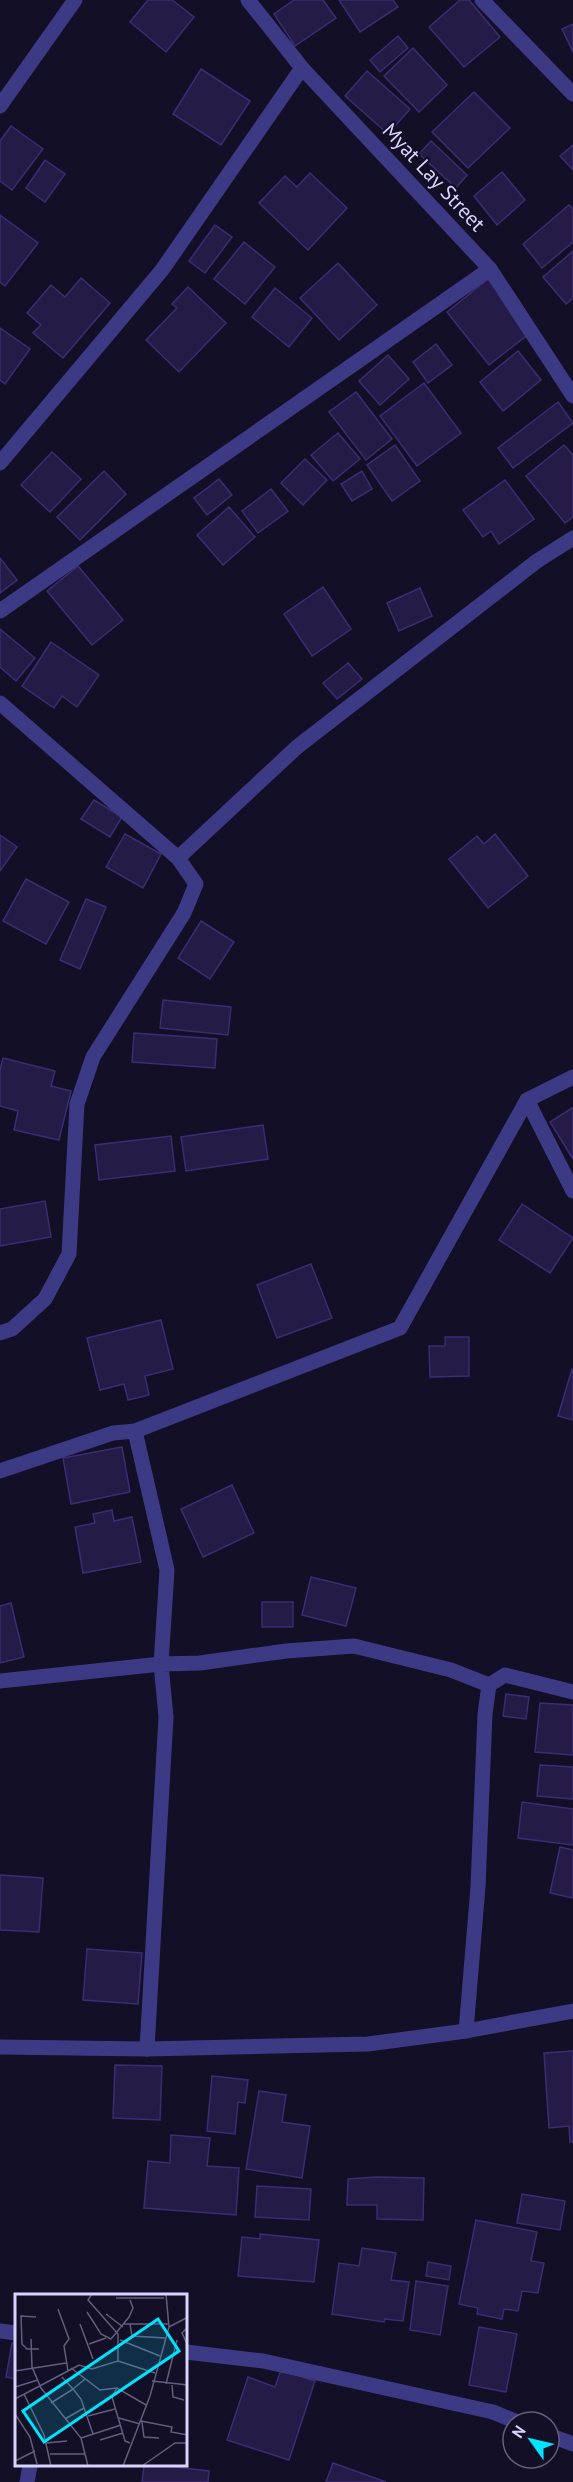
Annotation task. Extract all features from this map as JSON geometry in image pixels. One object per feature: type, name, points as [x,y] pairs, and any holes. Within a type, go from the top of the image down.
[{"type":"street","points":[[0,106],[75,0]]},
{"type":"street","name":"Myat Lay Street","points":[[248,0],[302,68],[490,269],[573,396]]},
{"type":"street","points":[[482,0],[573,94]]},
{"type":"street","points":[[0,463],[162,270],[302,68]]},
{"type":"street","points":[[0,611],[490,269]]},
{"type":"street","points":[[178,858],[297,747],[537,561],[573,538]]},
{"type":"street","points":[[0,703],[178,858],[196,884],[184,913],[93,1057],[76,1104],[69,1254],[45,1299],[12,1329],[0,1333]]},
{"type":"street","points":[[0,1471],[113,1433],[135,1431],[400,1328],[527,1100],[573,1077]]},
{"type":"street","points":[[527,1100],[573,1191]]},
{"type":"street","points":[[135,1431],[166,1570],[161,1665],[166,1717],[147,2049]]},
{"type":"street","points":[[0,1681],[354,1646],[451,1670],[489,1685]]},
{"type":"street","points":[[489,1685],[505,1675],[573,1692]]},
{"type":"street","points":[[466,2031],[478,1887],[485,1714],[489,1685]]},
{"type":"street","points":[[0,2047],[147,2049],[368,2044],[466,2031],[573,2011]]},
{"type":"street","points":[[0,2331],[15,2332]]},
{"type":"street","points":[[188,2352],[263,2361],[501,2415]]},
{"type":"street","points":[[27,2482],[30,2467]]},
{"type":"building","points":[[148,0],[172,0],[194,17],[166,52],[130,22]]},
{"type":"building","points":[[294,0],[323,0],[336,18],[295,46],[274,14]]},
{"type":"building","points":[[339,0],[393,0],[398,7],[360,32]]},
{"type":"building","points":[[460,0],[469,0],[500,37],[464,67],[429,27]]},
{"type":"building","points":[[573,24],[573,52],[562,29]]},
{"type":"building","points":[[398,36],[408,48],[380,72],[370,60]]},
{"type":"building","points":[[413,48],[447,85],[419,112],[384,76]]},
{"type":"building","points":[[201,69],[250,101],[221,145],[173,114]]},
{"type":"building","points":[[367,71],[410,109],[388,134],[345,96]]},
{"type":"building","points":[[474,92],[510,128],[468,168],[432,132]]},
{"type":"building","points":[[11,126],[43,149],[12,190],[0,181],[0,141]]},
{"type":"building","points":[[431,141],[467,175],[456,188],[419,154]]},
{"type":"building","points":[[573,145],[573,170],[560,156]]},
{"type":"building","points":[[45,160],[65,174],[45,202],[26,188]]},
{"type":"building","points":[[502,172],[525,200],[497,225],[474,196]]},
{"type":"building","points":[[310,173],[347,208],[308,250],[259,203],[285,176],[297,187]]},
{"type":"building","points":[[569,205],[573,209],[573,242],[542,268],[523,244]]},
{"type":"building","points":[[0,215],[38,243],[5,286],[0,282]]},
{"type":"building","points":[[215,225],[232,237],[205,273],[189,261]]},
{"type":"building","points":[[244,242],[275,267],[245,304],[214,279]]},
{"type":"building","points":[[573,251],[573,298],[566,304],[543,277]]},
{"type":"building","points":[[338,263],[377,305],[339,340],[300,298]]},
{"type":"building","points":[[81,278],[110,303],[63,358],[33,333],[41,325],[27,313],[51,285],[65,297]]},
{"type":"building","points":[[488,279],[530,333],[489,365],[447,312]]},
{"type":"building","points":[[188,287],[226,323],[179,372],[146,340],[177,308],[172,304]]},
{"type":"building","points":[[275,288],[312,318],[289,347],[252,317]]},
{"type":"building","points":[[0,328],[30,349],[5,384],[0,380]]},
{"type":"building","points":[[436,344],[452,365],[428,383],[413,362]]},
{"type":"building","points":[[518,351],[541,380],[503,411],[480,382]]},
{"type":"building","points":[[388,355],[409,379],[380,405],[359,381]]},
{"type":"building","points":[[424,383],[461,433],[417,466],[380,416]]},
{"type":"building","points":[[356,392],[392,439],[366,460],[329,412]]},
{"type":"building","points":[[558,402],[573,423],[513,468],[498,448]]},
{"type":"building","points":[[338,433],[360,459],[333,481],[311,455]]},
{"type":"building","points":[[395,445],[420,481],[392,501],[367,465]]},
{"type":"building","points":[[564,445],[573,455],[573,517],[565,523],[526,476]]},
{"type":"building","points":[[52,452],[81,479],[50,512],[21,485]]},
{"type":"building","points":[[305,459],[327,480],[303,505],[281,483]]},
{"type":"building","points":[[104,471],[126,494],[80,540],[57,517]]},
{"type":"building","points":[[362,471],[372,489],[352,501],[341,484]]},
{"type":"building","points":[[219,479],[232,495],[207,515],[194,498]]},
{"type":"building","points":[[505,480],[534,519],[499,544],[491,531],[483,537],[463,510]]},
{"type":"building","points":[[271,489],[288,511],[258,533],[242,511]]},
{"type":"building","points":[[229,507],[255,537],[223,565],[197,535]]},
{"type":"building","points":[[0,558],[17,580],[0,593]]},
{"type":"building","points":[[78,566],[123,620],[92,645],[47,591]]},
{"type":"building","points":[[323,587],[351,629],[312,656],[284,614]]},
{"type":"building","points":[[420,588],[432,616],[399,631],[387,603]]},
{"type":"building","points":[[0,629],[35,658],[16,681],[0,667]]},
{"type":"building","points":[[51,642],[99,675],[77,707],[62,696],[54,708],[22,686]]},
{"type":"building","points":[[348,663],[362,679],[337,699],[323,683]]},
{"type":"building","points":[[94,800],[122,817],[110,837],[81,819]]},
{"type":"building","points":[[125,834],[161,854],[143,888],[106,867]]},
{"type":"building","points":[[495,834],[528,876],[488,908],[449,859],[477,836],[484,844]]},
{"type":"building","points":[[0,835],[17,847],[0,871]]},
{"type":"building","points":[[26,879],[69,902],[46,944],[3,921]]},
{"type":"building","points":[[86,899],[106,907],[80,969],[60,960]]},
{"type":"building","points":[[201,921],[234,942],[210,979],[178,958]]},
{"type":"building","points":[[163,1000],[231,1007],[228,1035],[160,1028]]},
{"type":"building","points":[[134,1033],[217,1039],[215,1068],[132,1062]]},
{"type":"building","points":[[3,1058],[55,1071],[51,1086],[71,1091],[59,1140],[14,1130],[18,1111],[0,1106],[0,1070]]},
{"type":"building","points":[[573,1109],[573,1159],[550,1122]]},
{"type":"building","points":[[263,1125],[268,1159],[186,1171],[181,1137]]},
{"type":"building","points":[[171,1136],[175,1171],[99,1180],[95,1145]]},
{"type":"building","points":[[45,1201],[51,1237],[0,1246],[0,1209]]},
{"type":"building","points":[[522,1204],[573,1238],[550,1273],[499,1240]]},
{"type":"building","points":[[311,1264],[332,1318],[277,1338],[257,1285]]},
{"type":"building","points":[[161,1320],[173,1369],[145,1376],[149,1395],[128,1400],[124,1384],[100,1390],[87,1338]]},
{"type":"building","points":[[445,1337],[469,1337],[469,1376],[430,1377],[429,1346],[445,1346]]},
{"type":"building","points":[[573,1369],[573,1420],[558,1416]]},
{"type":"building","points":[[122,1447],[130,1492],[71,1504],[63,1458]]},
{"type":"building","points":[[232,1485],[254,1533],[203,1557],[181,1509]]},
{"type":"building","points":[[112,1510],[114,1521],[132,1517],[141,1562],[83,1573],[75,1527],[95,1523],[93,1514]]},
{"type":"building","points":[[311,1577],[356,1588],[346,1626],[302,1615]]},
{"type":"building","points":[[262,1602],[293,1602],[293,1627],[262,1627]]},
{"type":"building","points":[[11,1603],[24,1657],[0,1663],[0,1606]]},
{"type":"building","points":[[506,1694],[529,1697],[526,1719],[503,1716]]},
{"type":"building","points":[[540,1703],[573,1705],[573,1755],[535,1752]]},
{"type":"building","points":[[540,1765],[573,1767],[573,1799],[537,1796]]},
{"type":"building","points":[[522,1802],[573,1809],[573,1845],[518,1838]]},
{"type":"building","points":[[560,1847],[573,1850],[573,1898],[550,1893]]},
{"type":"building","points":[[0,1875],[43,1878],[39,1932],[0,1930]]},
{"type":"building","points":[[87,1949],[142,1953],[138,2004],[83,2000]]},
{"type":"building","points":[[573,2051],[573,2142],[570,2142],[569,2126],[549,2128],[544,2053]]},
{"type":"building","points":[[115,2065],[162,2066],[160,2120],[113,2118]]},
{"type":"building","points":[[212,2076],[248,2080],[245,2103],[238,2102],[235,2134],[207,2131]]},
{"type":"building","points":[[259,2091],[286,2095],[282,2122],[310,2126],[302,2178],[246,2169]]},
{"type":"building","points":[[171,2135],[210,2138],[207,2166],[239,2168],[236,2215],[144,2208],[148,2161],[170,2163]]},
{"type":"building","points":[[424,2178],[423,2220],[377,2219],[377,2205],[347,2205],[348,2179]]},
{"type":"building","points":[[257,2186],[311,2189],[309,2220],[255,2217]]},
{"type":"building","points":[[522,2194],[565,2201],[560,2230],[517,2223]]},
{"type":"building","points":[[476,2220],[537,2232],[531,2261],[544,2263],[538,2293],[522,2291],[518,2311],[504,2309],[502,2319],[477,2314],[478,2308],[459,2304]]},
{"type":"building","points":[[260,2234],[319,2240],[314,2282],[238,2276],[242,2237],[260,2239]]},
{"type":"building","points":[[362,2248],[396,2253],[391,2280],[409,2282],[403,2321],[385,2319],[384,2322],[332,2314],[339,2263],[359,2266]]},
{"type":"building","points":[[428,2262],[451,2266],[449,2280],[426,2276]]},
{"type":"building","points":[[416,2281],[448,2286],[440,2335],[410,2330]]},
{"type":"building","points":[[479,2327],[517,2334],[506,2392],[469,2385]]},
{"type":"building","points":[[12,2343],[15,2343],[15,2379],[6,2377]]},
{"type":"building","points":[[281,2370],[315,2381],[289,2460],[227,2440],[248,2377],[275,2387]]},
{"type":"building","points":[[333,2463],[386,2482],[326,2482]]},
{"type":"building","points":[[144,2467],[175,2467],[209,2471],[208,2482],[142,2482]]}]
